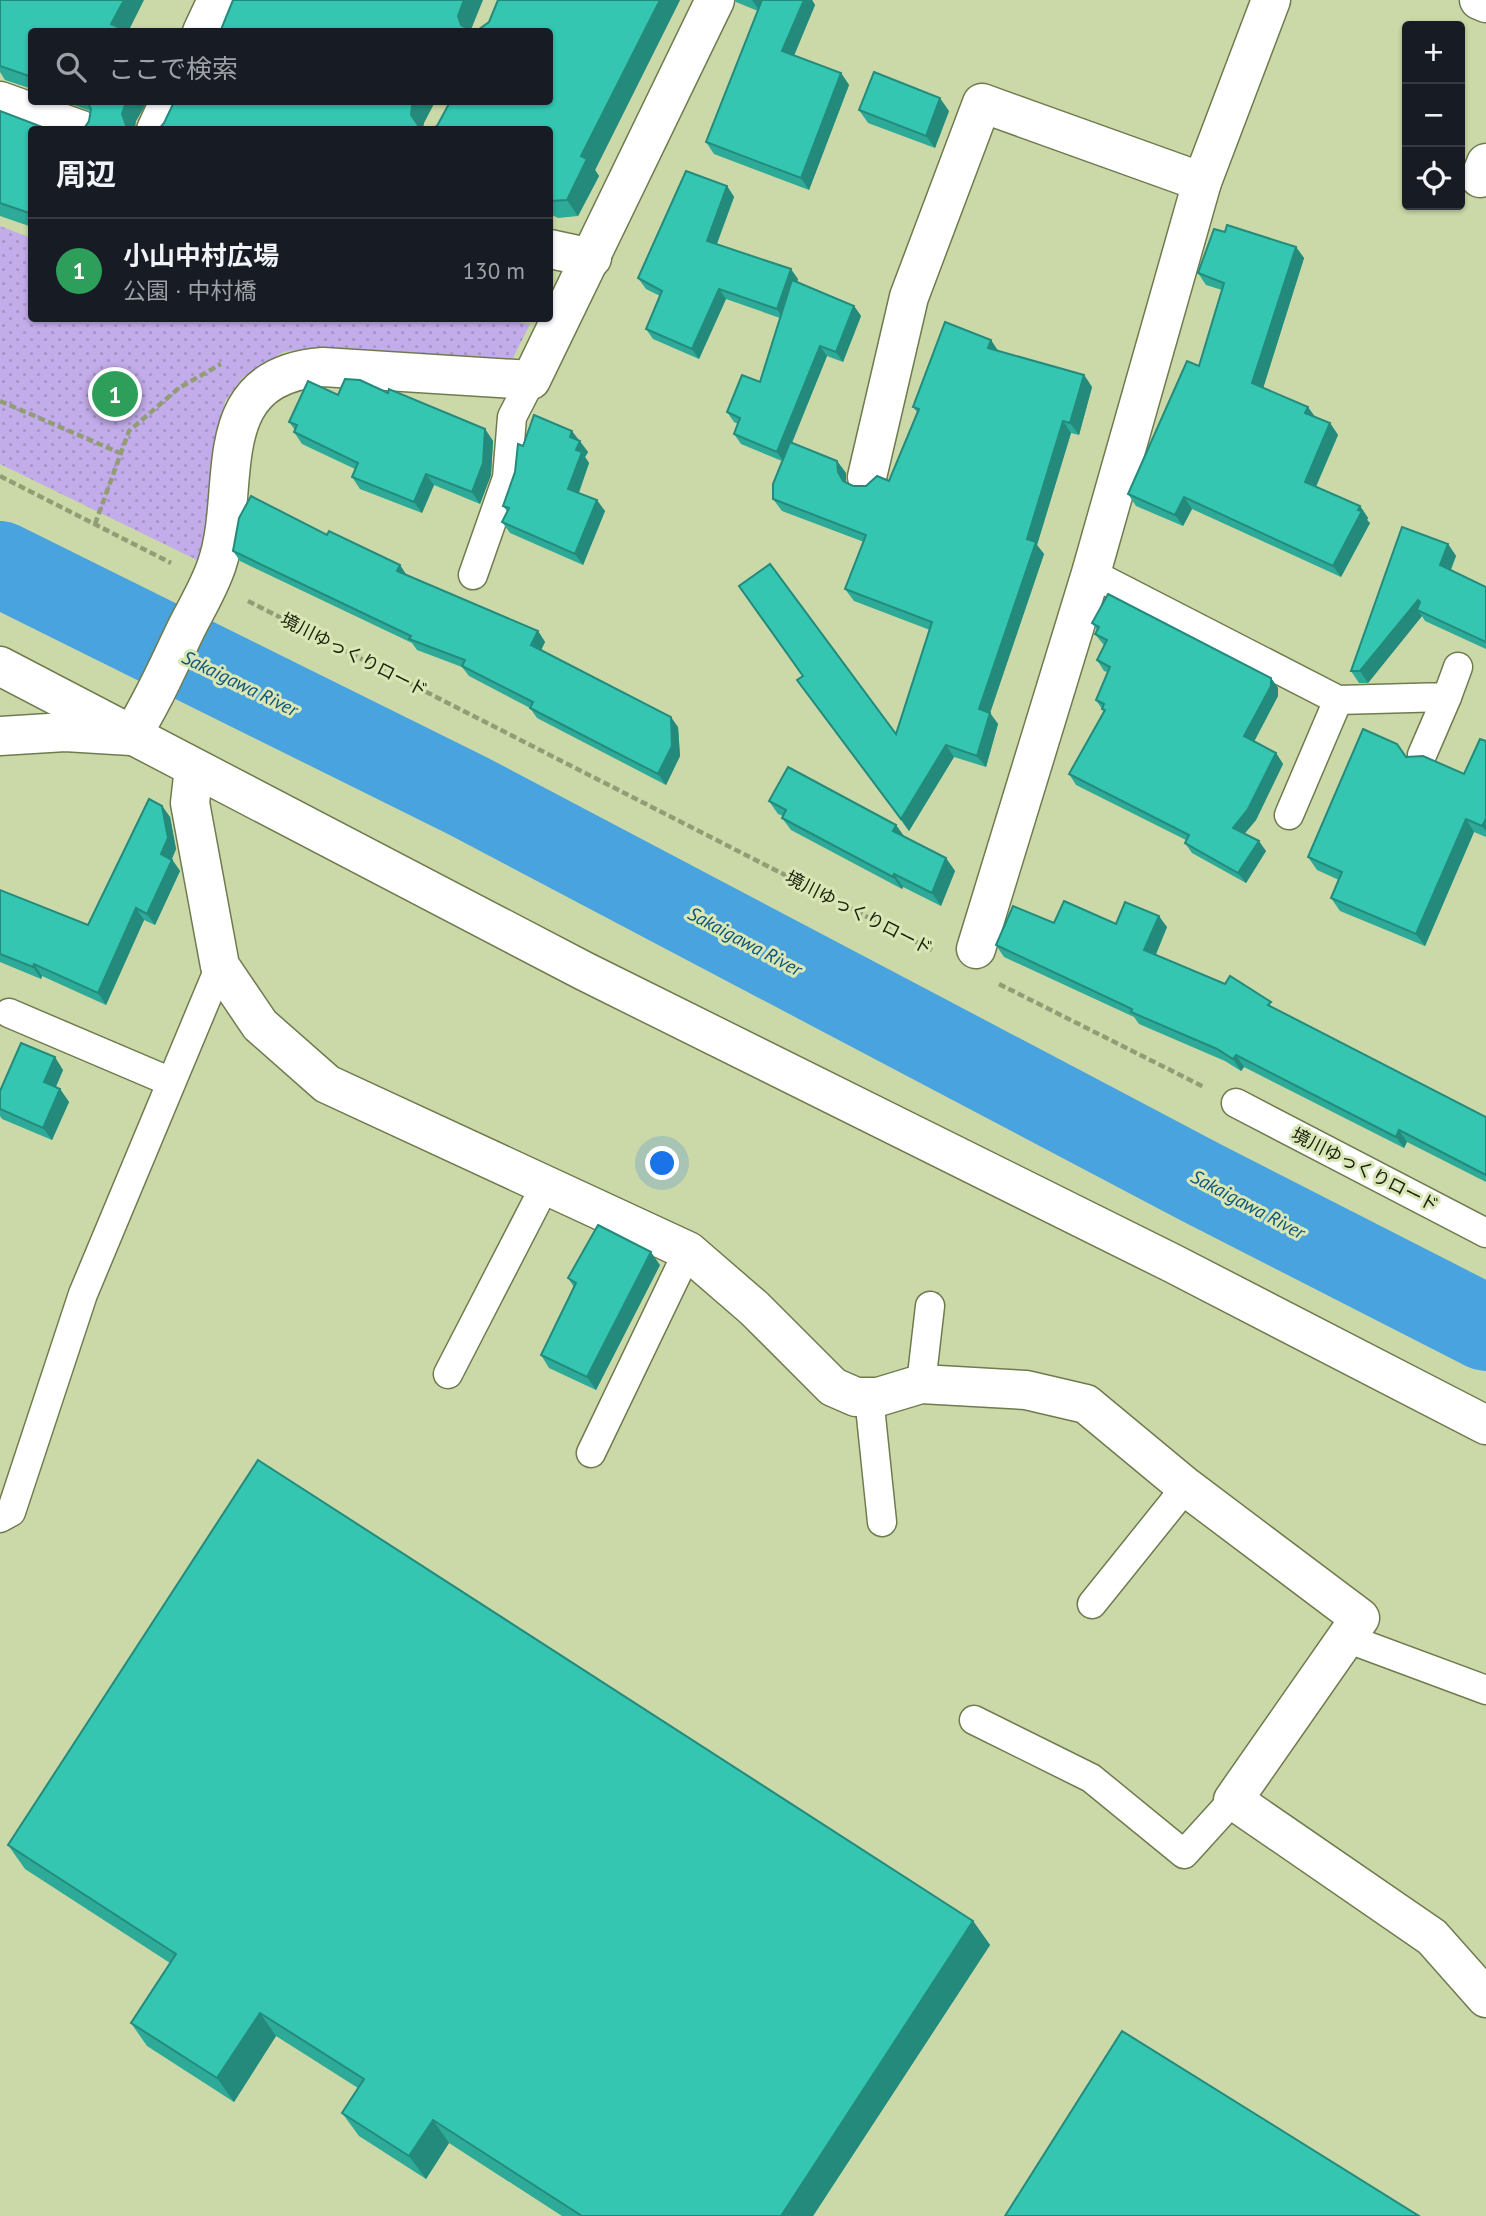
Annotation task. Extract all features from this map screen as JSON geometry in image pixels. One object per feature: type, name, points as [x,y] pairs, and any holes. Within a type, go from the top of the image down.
[{"type":"street","points":[[204,28],[217,0]]},
{"type":"street","points":[[137,728],[218,563],[237,421],[263,388],[282,376],[301,369],[323,367],[531,380],[715,0]]},
{"type":"street","points":[[971,963],[1091,573],[1202,182],[1271,0]]},
{"type":"street","points":[[1479,0],[1486,3]]},
{"type":"street","points":[[0,102],[69,126]]},
{"type":"street","points":[[867,477],[909,297],[982,103],[1202,182]]},
{"type":"street","points":[[158,126],[168,105]]},
{"type":"street","points":[[553,250],[592,258]]},
{"type":"street","points":[[0,666],[137,728],[194,768],[584,971],[1172,1263],[1486,1425]]},
{"type":"street","points":[[0,736],[137,728]]},
{"type":"street","points":[[194,768],[190,803],[220,966],[260,1025],[327,1084],[688,1251],[754,1308],[833,1387],[856,1397],[869,1397],[921,1384],[1026,1390],[1086,1404],[1186,1487],[1360,1618],[1233,1800],[1432,1937],[1486,1998]]},
{"type":"lane","points":[[473,575],[507,478],[512,417],[531,380]]},
{"type":"lane","points":[[1091,573],[1338,700],[1447,697]]},
{"type":"lane","points":[[1422,755],[1458,667]]},
{"type":"lane","points":[[1289,814],[1338,700]]},
{"type":"lane","points":[[0,1518],[11,1512],[83,1294],[220,966]]},
{"type":"lane","points":[[9,1013],[171,1082]]},
{"type":"lane","name":"境川ゆっくりロード","points":[[1236,1103],[1486,1233]]},
{"type":"lane","points":[[448,1374],[546,1184]]},
{"type":"lane","points":[[591,1453],[688,1251]]},
{"type":"lane","points":[[921,1384],[930,1306]]},
{"type":"lane","points":[[869,1397],[882,1522]]},
{"type":"lane","points":[[1092,1604],[1186,1487]]},
{"type":"lane","points":[[1346,1638],[1486,1690]]},
{"type":"lane","points":[[974,1720],[1091,1778],[1184,1854],[1233,1800]]},
{"type":"path","points":[[0,401],[120,453]]},
{"type":"path","points":[[0,476],[178,566]]},
{"type":"path","name":"境川ゆっくりロード","points":[[245,599],[971,963],[1236,1103]]},
{"type":"shaded area","points":[[0,226],[28,237],[28,322],[530,324],[511,362],[311,348],[283,352],[243,377],[225,401],[207,542],[199,561],[0,464]]},
{"type":"building","points":[[0,0],[124,0],[111,24],[120,28],[28,28],[28,76],[0,66]]},
{"type":"building","points":[[233,0],[464,0],[458,16],[461,25],[467,28],[222,28]]},
{"type":"building","points":[[498,0],[660,0],[581,156],[587,159],[567,200],[553,201],[553,126],[437,126],[448,105],[553,105],[553,28],[481,28],[489,22]]},
{"type":"building","points":[[762,0],[804,0],[782,51],[841,73],[801,178],[706,142]]},
{"type":"building","points":[[874,72],[940,98],[926,136],[859,110]]},
{"type":"building","points":[[89,105],[125,105],[122,114],[127,126],[86,126],[91,109]]},
{"type":"building","points":[[173,105],[413,105],[411,115],[419,126],[161,126]]},
{"type":"building","points":[[0,111],[39,126],[28,126],[28,213],[0,203]]},
{"type":"building","points":[[686,171],[727,186],[707,241],[791,269],[777,309],[719,289],[692,349],[646,329],[662,291],[638,278]]},
{"type":"building","points":[[1227,225],[1296,247],[1252,383],[1308,407],[1305,413],[1330,423],[1305,482],[1360,506],[1358,510],[1362,511],[1333,566],[1184,497],[1175,515],[1128,494],[1187,361],[1199,366],[1224,283],[1198,273],[1214,229],[1225,232]]},
{"type":"building","points":[[792,280],[854,306],[836,352],[820,346],[777,452],[734,434],[740,418],[727,412],[742,375],[760,382]]},
{"type":"building","points":[[945,322],[991,340],[988,348],[1084,375],[1070,423],[1063,421],[1027,539],[1036,542],[979,709],[990,713],[977,756],[946,745],[901,819],[797,680],[803,676],[739,586],[770,564],[896,734],[932,622],[845,589],[866,535],[773,499],[773,484],[790,442],[837,461],[838,472],[843,481],[853,486],[866,486],[877,476],[889,481],[919,409],[913,407]]},
{"type":"building","points":[[345,379],[360,380],[388,393],[389,389],[485,429],[483,463],[472,492],[426,474],[414,502],[352,477],[358,463],[294,432],[297,425],[289,422],[308,381],[338,395]]},
{"type":"building","points":[[534,415],[572,431],[570,437],[580,441],[576,450],[582,452],[568,489],[597,500],[575,554],[502,522],[509,508],[503,506],[515,472],[518,444],[523,446]]},
{"type":"building","points":[[251,496],[327,535],[329,531],[400,565],[397,571],[538,631],[531,645],[671,717],[672,746],[658,774],[530,708],[533,702],[462,666],[465,660],[409,639],[411,636],[233,551],[239,518]]},
{"type":"building","points":[[1402,527],[1448,544],[1440,565],[1486,587],[1486,642],[1417,610],[1420,602],[1418,600],[1360,671],[1351,671]]},
{"type":"building","points":[[1108,594],[1271,678],[1271,686],[1244,736],[1276,753],[1248,809],[1233,828],[1259,841],[1238,873],[1185,843],[1189,835],[1069,774],[1105,710],[1102,709],[1104,704],[1096,700],[1110,667],[1097,660],[1107,640],[1095,634],[1099,627],[1092,623]]},
{"type":"building","points":[[1363,729],[1397,744],[1406,757],[1423,756],[1464,774],[1480,739],[1486,741],[1486,819],[1482,826],[1466,819],[1416,934],[1331,898],[1342,872],[1308,857]]},
{"type":"building","points":[[788,767],[896,825],[893,831],[946,858],[932,893],[894,874],[893,877],[782,818],[786,810],[769,801]]},
{"type":"building","points":[[149,799],[162,806],[168,838],[161,854],[172,860],[147,914],[136,908],[98,993],[34,964],[33,967],[0,954],[0,890],[88,925]]},
{"type":"building","points":[[1064,901],[1116,924],[1125,902],[1159,916],[1144,950],[1225,984],[1230,976],[1271,1002],[1268,1005],[1486,1117],[1486,1175],[1399,1130],[1396,1137],[1236,1055],[1233,1059],[996,945],[1013,906],[1054,923]]},
{"type":"building","points":[[21,1043],[55,1057],[44,1082],[60,1089],[43,1128],[0,1109],[0,1091]]},
{"type":"building","points":[[598,1225],[651,1252],[587,1377],[541,1355],[576,1283],[568,1278]]},
{"type":"building","points":[[258,1460],[973,1921],[781,2216],[582,2216],[433,2120],[409,2156],[342,2113],[364,2079],[260,2013],[217,2078],[131,2023],[176,1954],[8,1845]]},
{"type":"building","points":[[1122,2031],[1419,2216],[1005,2216]]},
{"type":"waterway","name":"Sakaigawa River","points":[[0,564],[468,796],[1202,1183],[1486,1328]]},
{"type":"place","name":"小山中村広場","points":[[115,394]]}]
